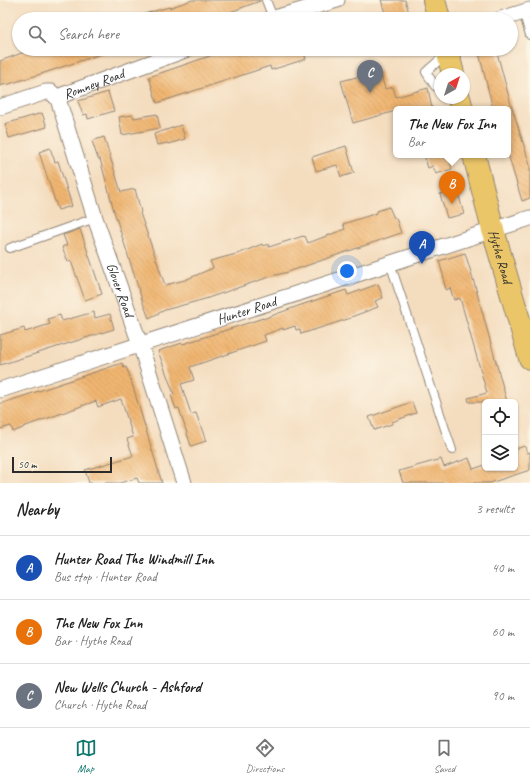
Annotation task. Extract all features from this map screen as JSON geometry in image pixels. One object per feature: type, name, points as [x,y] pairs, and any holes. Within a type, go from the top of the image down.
[{"type":"main road","points":[[434,0],[437,12]]},
{"type":"main road","points":[[448,56],[451,68]]},
{"type":"main road","name":"Hythe Road","points":[[475,158],[493,230],[530,358]]},
{"type":"street","points":[[296,12],[337,0]]},
{"type":"street","name":"Romney Road","points":[[0,107],[46,92],[51,92],[56,97],[169,56]]},
{"type":"street","name":"Glover Road","points":[[56,97],[58,99],[95,218],[140,344],[184,483]]},
{"type":"street","name":"Hunter Road","points":[[0,390],[526,219]]},
{"type":"lane","points":[[266,0],[270,12]]},
{"type":"lane","points":[[527,10],[530,35]]},
{"type":"lane","points":[[434,84],[426,72],[442,56]]},
{"type":"lane","points":[[10,248],[95,218]]},
{"type":"lane","points":[[390,263],[452,450]]},
{"type":"building","points":[[192,0],[260,0],[230,12],[151,12]]},
{"type":"building","points":[[381,0],[405,0],[409,12],[385,12]]},
{"type":"building","points":[[14,56],[95,56],[0,86],[0,61]]},
{"type":"building","points":[[210,56],[305,56],[306,59],[271,70],[270,66],[157,103],[149,77]]},
{"type":"building","points":[[480,56],[498,56],[530,165],[530,198],[522,201],[509,158],[511,158],[511,106],[492,106]]},
{"type":"building","points":[[380,71],[385,89],[393,87],[396,97],[428,88],[431,106],[393,106],[393,112],[353,123],[341,81]]},
{"type":"building","points":[[108,92],[114,111],[88,119],[87,114],[83,115],[78,101]]},
{"type":"building","points":[[42,113],[47,127],[9,138],[5,124]]},
{"type":"building","points":[[157,114],[160,128],[122,135],[119,117],[133,115],[134,118]]},
{"type":"building","points":[[181,125],[185,139],[168,144],[157,145],[154,134]]},
{"type":"building","points":[[104,137],[121,192],[135,189],[140,213],[165,285],[185,280],[213,268],[210,261],[240,253],[262,244],[263,246],[268,244],[269,247],[303,236],[305,236],[308,243],[345,229],[343,224],[377,213],[377,211],[389,207],[394,218],[396,218],[401,233],[288,272],[205,299],[165,310],[149,318],[114,211],[100,159],[98,159],[92,141]]},
{"type":"building","points":[[346,146],[354,173],[341,177],[337,165],[316,171],[312,157]]},
{"type":"building","points":[[50,148],[55,162],[58,161],[72,206],[58,210],[39,152]]},
{"type":"building","points":[[425,158],[461,158],[450,161],[452,169],[436,174],[433,166],[428,168]]},
{"type":"building","points":[[457,189],[464,214],[447,218],[440,194]]},
{"type":"building","points":[[80,229],[102,294],[85,300],[71,261],[68,262],[62,247],[67,245],[63,235]]},
{"type":"building","points":[[465,253],[506,399],[482,399],[482,402],[469,402],[468,398],[487,393],[460,298],[454,300],[450,288],[446,290],[439,261]]},
{"type":"building","points":[[378,284],[383,298],[375,301],[378,307],[351,318],[301,334],[300,329],[296,330],[295,326],[283,330],[283,328],[264,335],[266,341],[190,367],[194,380],[181,384],[191,414],[196,413],[206,441],[191,446],[179,408],[176,409],[171,395],[174,394],[158,351],[263,319],[346,290],[348,295]]},
{"type":"building","points":[[94,312],[95,318],[110,314],[114,329],[0,365],[0,335],[24,328],[25,332],[50,324],[48,319],[60,315],[62,321]]},
{"type":"building","points":[[122,363],[124,368],[126,367],[130,377],[162,483],[139,483],[137,478],[120,483],[89,483],[85,470],[133,456],[127,439],[133,437],[121,399],[98,407],[96,401],[13,432],[11,426],[0,429],[0,404]]},
{"type":"building","points":[[412,402],[416,413],[374,430],[369,417]]},
{"type":"building","points":[[525,446],[527,453],[530,452],[530,470],[490,483],[403,483],[399,471],[441,459],[444,467],[469,458],[473,469],[482,466],[482,471],[518,471],[518,448]]},
{"type":"place","name":"New Wells Church - Ashford","points":[[370,93]]},
{"type":"place","name":"The New Fox Inn","points":[[452,204]]},
{"type":"place","name":"Hunter Road The Windmill Inn","points":[[422,264]]}]
